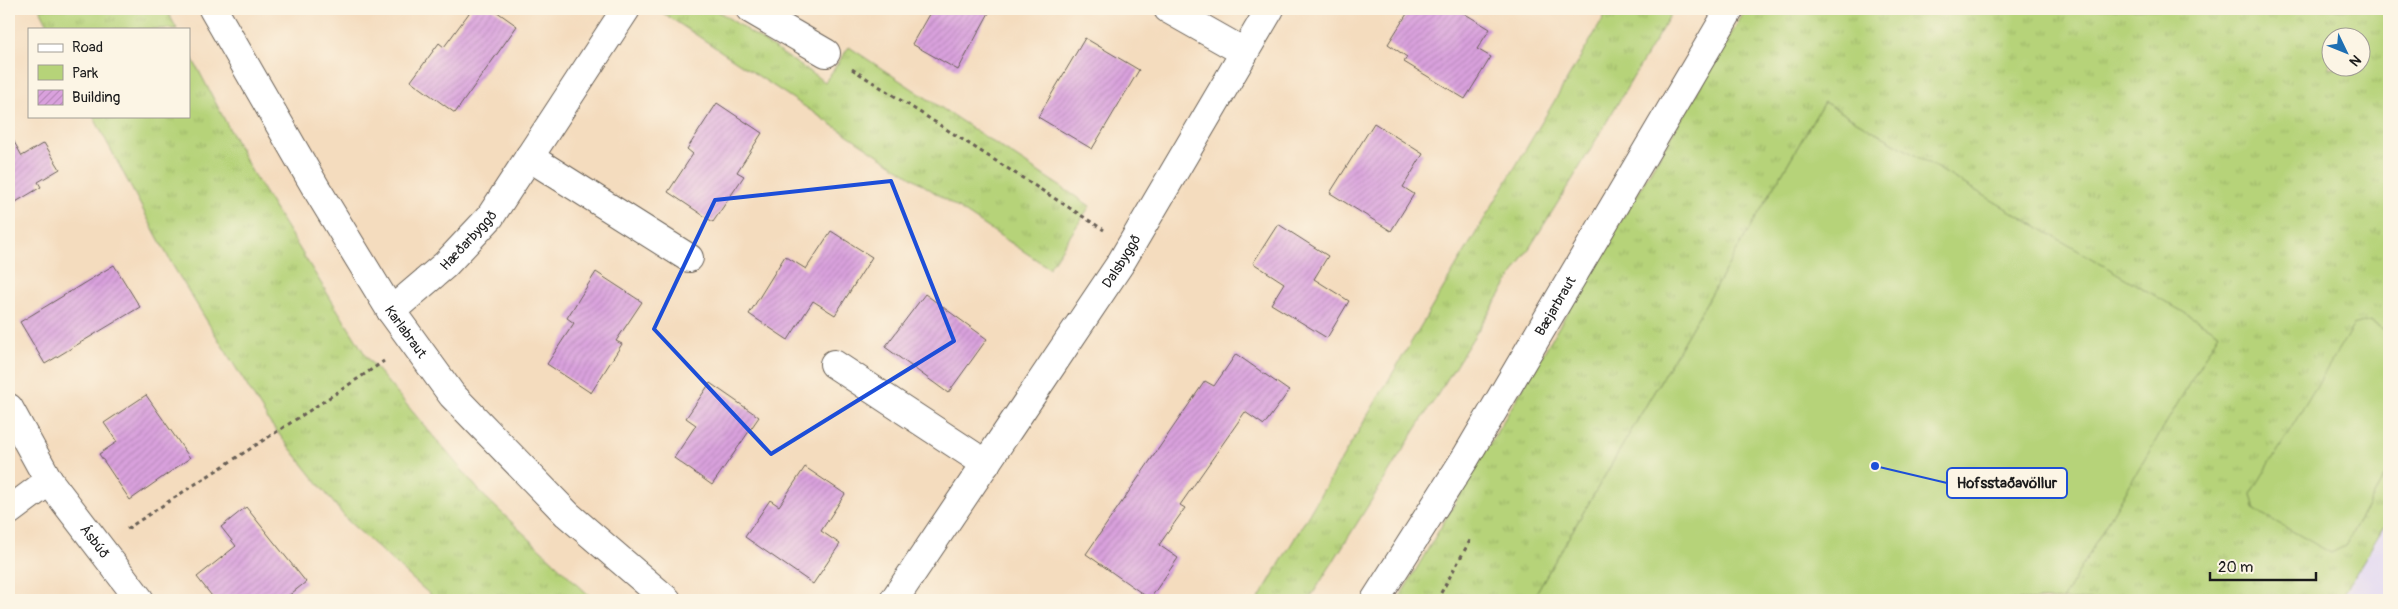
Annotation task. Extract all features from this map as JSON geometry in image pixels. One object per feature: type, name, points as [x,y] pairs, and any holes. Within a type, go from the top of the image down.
[{"type":"street","name":"Karlabraut","points":[[213,9],[316,188],[391,310],[452,395],[567,514],[667,600]]},
{"type":"street","name":"Hæðarbyggð","points":[[391,310],[445,265],[490,217],[626,9]]},
{"type":"street","points":[[750,9],[826,53]]},
{"type":"street","points":[[1168,9],[1244,52]]},
{"type":"street","name":"Dalsbyggð","points":[[894,600],[1130,246],[1270,9]]},
{"type":"street","name":"Bæjarbraut","points":[[1375,600],[1466,457],[1730,9]]},
{"type":"street","points":[[530,157],[689,258]]},
{"type":"street","points":[[834,364],[986,464]]},
{"type":"street","name":"Ásbúð","points":[[9,408],[49,482],[140,600]]},
{"type":"street","points":[[9,511],[49,482]]},
{"type":"path","points":[[826,53],[1130,246]]},
{"type":"path","points":[[99,547],[228,460],[292,424],[384,361]]},
{"type":"path","points":[[1436,600],[1472,538]]},
{"type":"path","points":[[2386,600],[2389,595]]},
{"type":"highlighted area","points":[[891,181],[954,341],[771,454],[654,329],[715,200]]},
{"type":"shaded area","points":[[2389,518],[2389,600],[2340,600]]},
{"type":"green space","points":[[40,9],[166,9],[176,28],[50,28]]},
{"type":"green space","points":[[657,9],[715,9],[825,82],[849,47],[1090,206],[1049,268]]},
{"type":"green space","points":[[1609,9],[1674,9],[1572,180],[1309,600],[1258,600]]},
{"type":"green space","points":[[1746,9],[2389,9],[2389,333],[2370,321],[2345,546],[2389,469],[2389,518],[2340,600],[2062,600],[2218,333],[1824,102],[1532,600],[1398,600]]},
{"type":"green space","points":[[190,54],[252,172],[368,359],[483,495],[594,600],[436,600],[348,521],[270,423],[173,266],[94,118],[190,118]]},
{"type":"green space","points":[[1824,102],[2219,333],[2062,600],[1532,600]]},
{"type":"green space","points":[[2370,321],[2389,333],[2389,469],[2345,546],[2331,553],[2255,510],[2251,494],[2353,326]]},
{"type":"building","points":[[472,9],[493,9],[517,26],[455,113],[411,81],[439,43],[444,47]]},
{"type":"building","points":[[932,9],[991,9],[958,70],[912,44]]},
{"type":"building","points":[[1410,9],[1457,9],[1490,29],[1477,49],[1491,57],[1465,99],[1404,62],[1407,57],[1388,44]]},
{"type":"building","points":[[1085,38],[1139,70],[1092,149],[1038,117]]},
{"type":"building","points":[[717,103],[762,133],[737,172],[744,176],[713,222],[668,192],[693,154],[687,149]]},
{"type":"building","points":[[1374,123],[1423,154],[1403,187],[1414,194],[1391,231],[1330,193]]},
{"type":"building","points":[[9,133],[22,156],[44,143],[60,169],[38,182],[41,187],[9,206]]},
{"type":"building","points":[[1278,224],[1328,256],[1314,279],[1349,301],[1327,338],[1271,304],[1284,283],[1253,263]]},
{"type":"building","points":[[831,231],[872,257],[835,315],[813,301],[788,340],[749,314],[785,256],[806,269]]},
{"type":"building","points":[[114,265],[140,307],[45,364],[20,322]]},
{"type":"building","points":[[596,272],[642,302],[616,341],[622,344],[591,393],[547,364],[574,323],[567,318]]},
{"type":"building","points":[[925,294],[987,339],[948,393],[885,347]]},
{"type":"building","points":[[1236,354],[1289,391],[1264,425],[1245,412],[1180,505],[1185,508],[1159,545],[1178,558],[1150,599],[1086,554],[1205,381],[1214,386]]},
{"type":"building","points":[[710,383],[759,417],[712,485],[674,458],[696,425],[686,418]]},
{"type":"building","points":[[146,395],[190,458],[130,500],[99,454],[117,442],[104,423]]},
{"type":"building","points":[[805,467],[845,494],[821,531],[840,544],[813,584],[745,537],[770,500],[779,506]]},
{"type":"building","points":[[246,507],[306,582],[283,600],[215,600],[197,577],[236,546],[221,527]]},
{"type":"place","name":"Hofsstaðavöllur","points":[[1875,466]]}]
